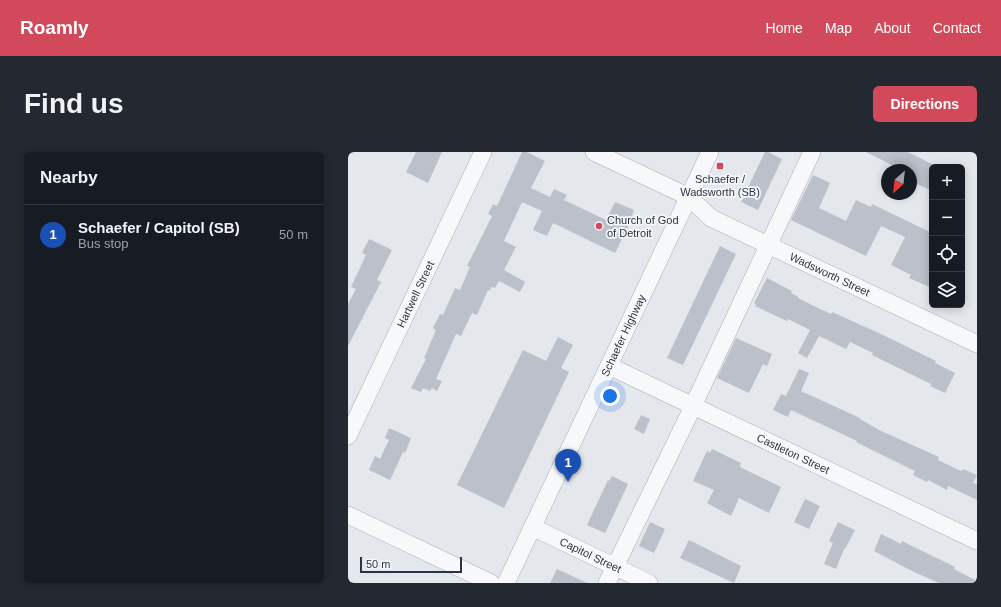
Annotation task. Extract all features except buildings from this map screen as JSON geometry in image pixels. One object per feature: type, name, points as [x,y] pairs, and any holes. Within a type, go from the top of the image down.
[{"type":"street","name":"Hartwell Street","points":[[348,436],[483,152]]},
{"type":"street","name":"Wadsworth Street","points":[[594,152],[689,197],[711,218],[977,344]]},
{"type":"street","name":"Schaefer Highway","points":[[506,583],[710,152]]},
{"type":"street","points":[[607,583],[812,152]]},
{"type":"street","name":"Castleton Street","points":[[609,366],[977,541]]},
{"type":"street","points":[[348,515],[472,579],[491,583]]},
{"type":"street","name":"Capitol Street","points":[[532,528],[649,583]]},
{"type":"place","name":"Schaefer / Wadsworth (SB)","points":[[720,166]]},
{"type":"place","name":"Church of God of Detroit","points":[[599,226]]},
{"type":"place","name":"Schaefer / Capitol (SB)","points":[[568,482]]}]
